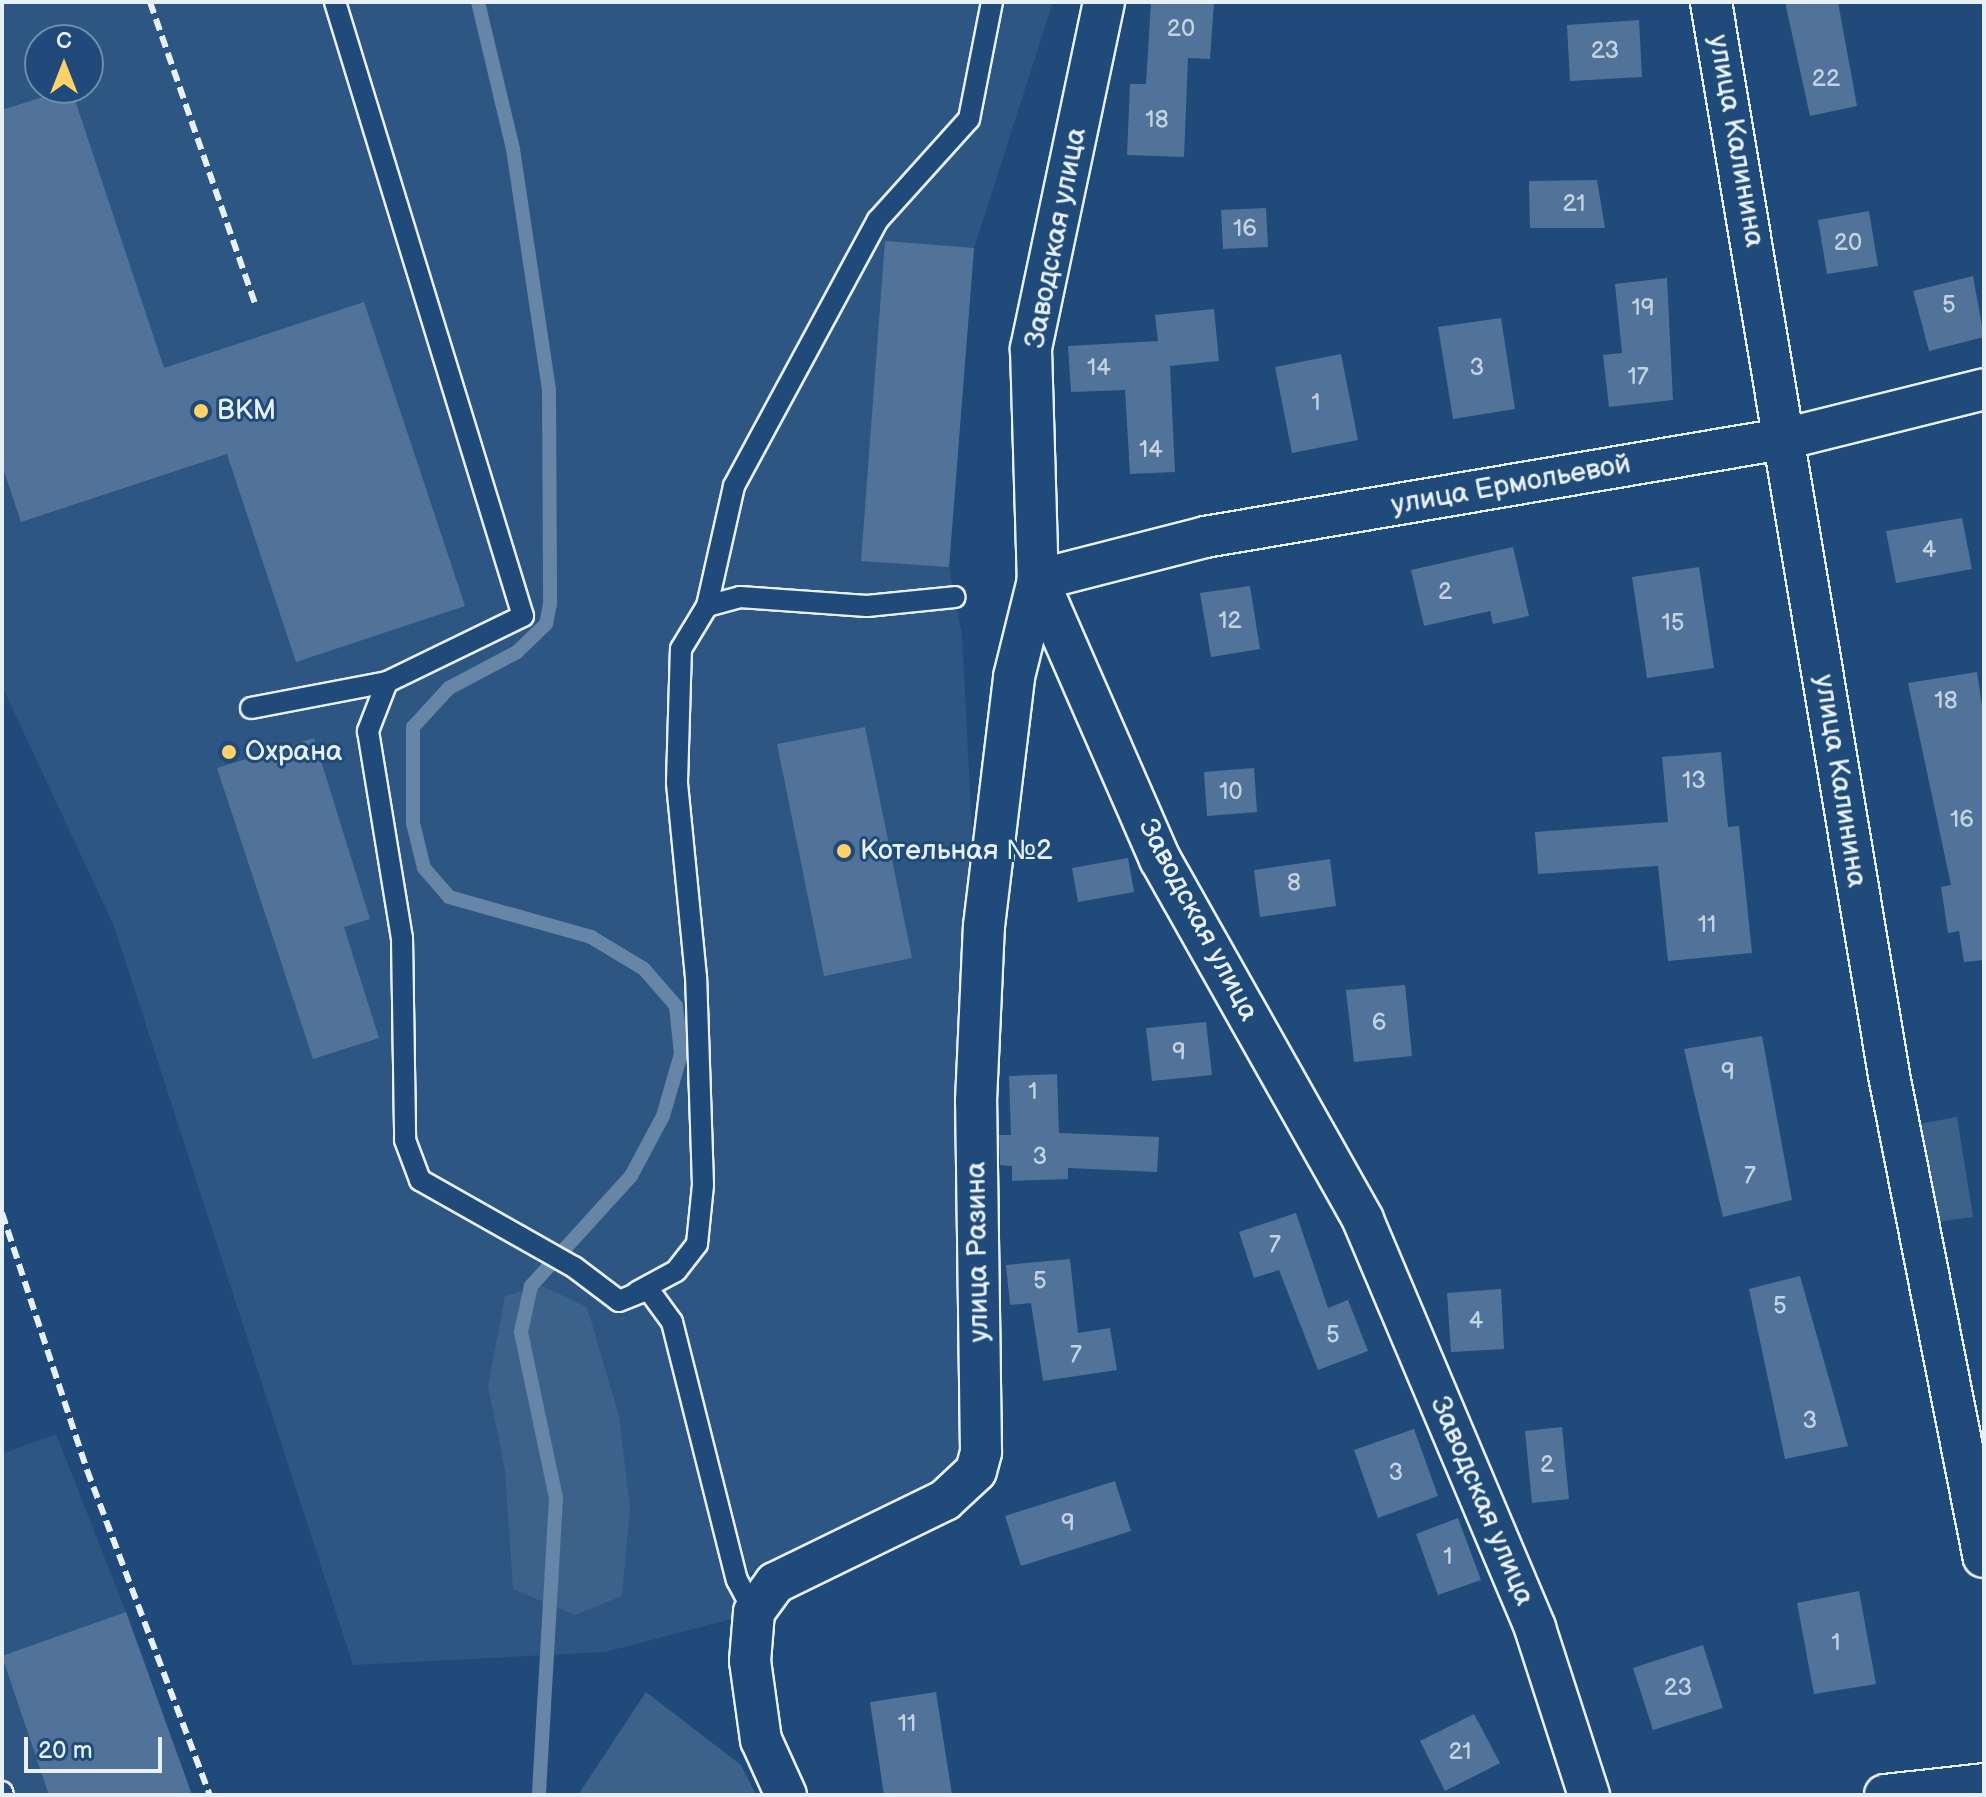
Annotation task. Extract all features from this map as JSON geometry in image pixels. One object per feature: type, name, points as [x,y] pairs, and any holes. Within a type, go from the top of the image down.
[{"type":"street","name":"Заводская улица","points":[[1104,2],[1031,349],[1038,580],[1160,859],[1363,1220],[1535,1628],[1589,1795]]},
{"type":"street","name":"улица Калинина","points":[[1711,2],[1788,438],[1889,1075],[1984,1557]]},
{"type":"street","name":"улица Ермольевой","points":[[1038,580],[1205,537],[1788,438],[1984,389]]},
{"type":"street","name":"улица Разина","points":[[754,1612],[775,1583],[945,1500],[976,1471],[976,1101],[984,926],[1014,677],[1038,580]]},
{"type":"street","points":[[754,1612],[750,1661],[761,1740],[786,1795]]},
{"type":"street","points":[[1885,1795],[1984,1784]]},
{"type":"lane","points":[[251,708],[387,682],[523,616],[335,2]]},
{"type":"lane","points":[[619,1301],[676,1271],[697,1244],[700,1054],[674,708],[681,649],[707,606],[741,472],[878,220],[969,119],[992,2]]},
{"type":"lane","points":[[707,606],[740,597],[867,606],[955,597]]},
{"type":"lane","points":[[387,682],[368,731],[402,938],[405,1140],[420,1180],[538,1245],[619,1301]]},
{"type":"lane","points":[[619,1301],[648,1289],[672,1322],[737,1580],[754,1612]]},
{"type":"shaded area","points":[[2,2],[1053,2],[974,248],[949,567],[962,635],[973,850],[962,1089],[964,1456],[951,1482],[738,1579],[747,1615],[605,1652],[353,1665],[114,926],[2,686]]},
{"type":"shaded area","points":[[1957,1117],[1973,1217],[1936,1222],[1918,1124]]},
{"type":"shaded area","points":[[542,1286],[587,1307],[619,1416],[630,1508],[622,1596],[575,1615],[513,1589],[505,1470],[488,1386],[505,1296]]},
{"type":"shaded area","points":[[56,1434],[126,1612],[192,1795],[2,1795],[2,1454]]},
{"type":"shaded area","points":[[646,1692],[741,1765],[756,1795],[578,1795]]},
{"type":"building","points":[[1151,2],[1214,2],[1210,59],[1188,58],[1184,157],[1127,155],[1130,84],[1146,84]]},
{"type":"building","points":[[1785,2],[1838,2],[1857,106],[1810,116]]},
{"type":"building","points":[[1639,20],[1642,77],[1570,81],[1567,25]]},
{"type":"building","name":"ВКМ","points":[[24,103],[76,104],[164,368],[364,302],[465,606],[296,662],[227,454],[21,522],[2,465],[2,110]]},
{"type":"building","points":[[1597,180],[1605,228],[1530,228],[1529,181]]},
{"type":"building","points":[[1266,208],[1268,247],[1223,249],[1221,210]]},
{"type":"building","points":[[1869,211],[1878,266],[1827,274],[1818,220]]},
{"type":"building","points":[[885,241],[974,248],[949,567],[861,561]]},
{"type":"building","points":[[1973,276],[1984,337],[1929,351],[1913,291]]},
{"type":"building","points":[[1667,278],[1673,400],[1609,407],[1603,355],[1622,353],[1615,284]]},
{"type":"building","points":[[1214,309],[1219,361],[1170,366],[1175,472],[1130,474],[1125,390],[1071,392],[1068,346],[1158,341],[1155,315]]},
{"type":"building","points":[[1501,318],[1515,409],[1453,419],[1438,327]]},
{"type":"building","points":[[1341,354],[1358,440],[1292,453],[1275,367]]},
{"type":"building","points":[[1962,518],[1972,569],[1896,583],[1886,531]]},
{"type":"building","points":[[1513,547],[1529,616],[1493,624],[1490,611],[1424,626],[1411,570]]},
{"type":"building","points":[[1699,567],[1714,668],[1647,678],[1632,577]]},
{"type":"building","points":[[1250,586],[1260,649],[1211,657],[1200,593]]},
{"type":"building","points":[[1977,672],[1984,720],[1984,960],[1964,962],[1959,931],[1948,933],[1941,887],[1951,885],[1908,683]]},
{"type":"building","name":"Котельная №2","points":[[865,727],[912,958],[824,976],[777,744]]},
{"type":"building","points":[[314,738],[370,919],[344,927],[379,1038],[313,1059],[217,768]]},
{"type":"building","points":[[1721,752],[1728,827],[1739,826],[1752,953],[1668,961],[1658,866],[1538,874],[1535,832],[1668,822],[1662,757]]},
{"type":"building","points":[[1254,768],[1257,812],[1207,816],[1204,772]]},
{"type":"building","points":[[1128,858],[1134,892],[1078,902],[1072,868]]},
{"type":"building","points":[[1330,859],[1336,906],[1260,917],[1254,870]]},
{"type":"building","points":[[1405,985],[1412,1056],[1354,1062],[1346,990]]},
{"type":"building","points":[[1206,1022],[1212,1075],[1152,1081],[1146,1028]]},
{"type":"building","points":[[1762,1036],[1792,1200],[1723,1217],[1684,1049]]},
{"type":"building","points":[[1057,1074],[1059,1133],[1159,1137],[1157,1172],[1068,1168],[1068,1179],[1012,1181],[1012,1166],[1000,1165],[999,1135],[1011,1135],[1009,1076]]},
{"type":"building","points":[[1296,1213],[1328,1308],[1348,1300],[1368,1351],[1318,1370],[1279,1270],[1254,1278],[1239,1232]]},
{"type":"building","points":[[1070,1259],[1078,1333],[1110,1328],[1117,1370],[1043,1381],[1031,1303],[1010,1305],[1006,1265]]},
{"type":"building","points":[[1800,1276],[1848,1446],[1785,1459],[1749,1289]]},
{"type":"building","points":[[1501,1289],[1504,1349],[1451,1352],[1447,1293]]},
{"type":"building","points":[[1562,1427],[1569,1499],[1532,1503],[1525,1431]]},
{"type":"building","points":[[1414,1429],[1438,1496],[1378,1518],[1354,1450]]},
{"type":"building","points":[[1115,1481],[1131,1531],[1021,1566],[1005,1516]]},
{"type":"building","points":[[1458,1518],[1481,1580],[1438,1595],[1416,1534]]},
{"type":"building","points":[[1859,1591],[1876,1684],[1814,1694],[1797,1603]]},
{"type":"building","points":[[126,1612],[192,1795],[49,1795],[2,1656]]},
{"type":"building","points":[[1703,1645],[1723,1708],[1653,1730],[1633,1668]]},
{"type":"building","points":[[936,1692],[952,1795],[884,1795],[870,1702]]},
{"type":"building","points":[[1474,1714],[1500,1763],[1445,1791],[1420,1741]]},
{"type":"waterway","points":[[478,2],[513,149],[549,389],[550,604],[546,624],[517,652],[449,688],[413,727],[413,823],[424,868],[449,897],[591,937],[644,969],[676,1006],[681,1054],[663,1116],[631,1176],[531,1286],[521,1332],[556,1498],[539,1795]]},
{"type":"railway","points":[[150,2],[256,306]]},
{"type":"railway","points":[[2,1213],[87,1470],[210,1795]]},
{"type":"place","name":"ВКМ","points":[[201,411]]},
{"type":"place","name":"Охрана","points":[[229,752]]},
{"type":"place","name":"Котельная №2","points":[[844,851]]}]
